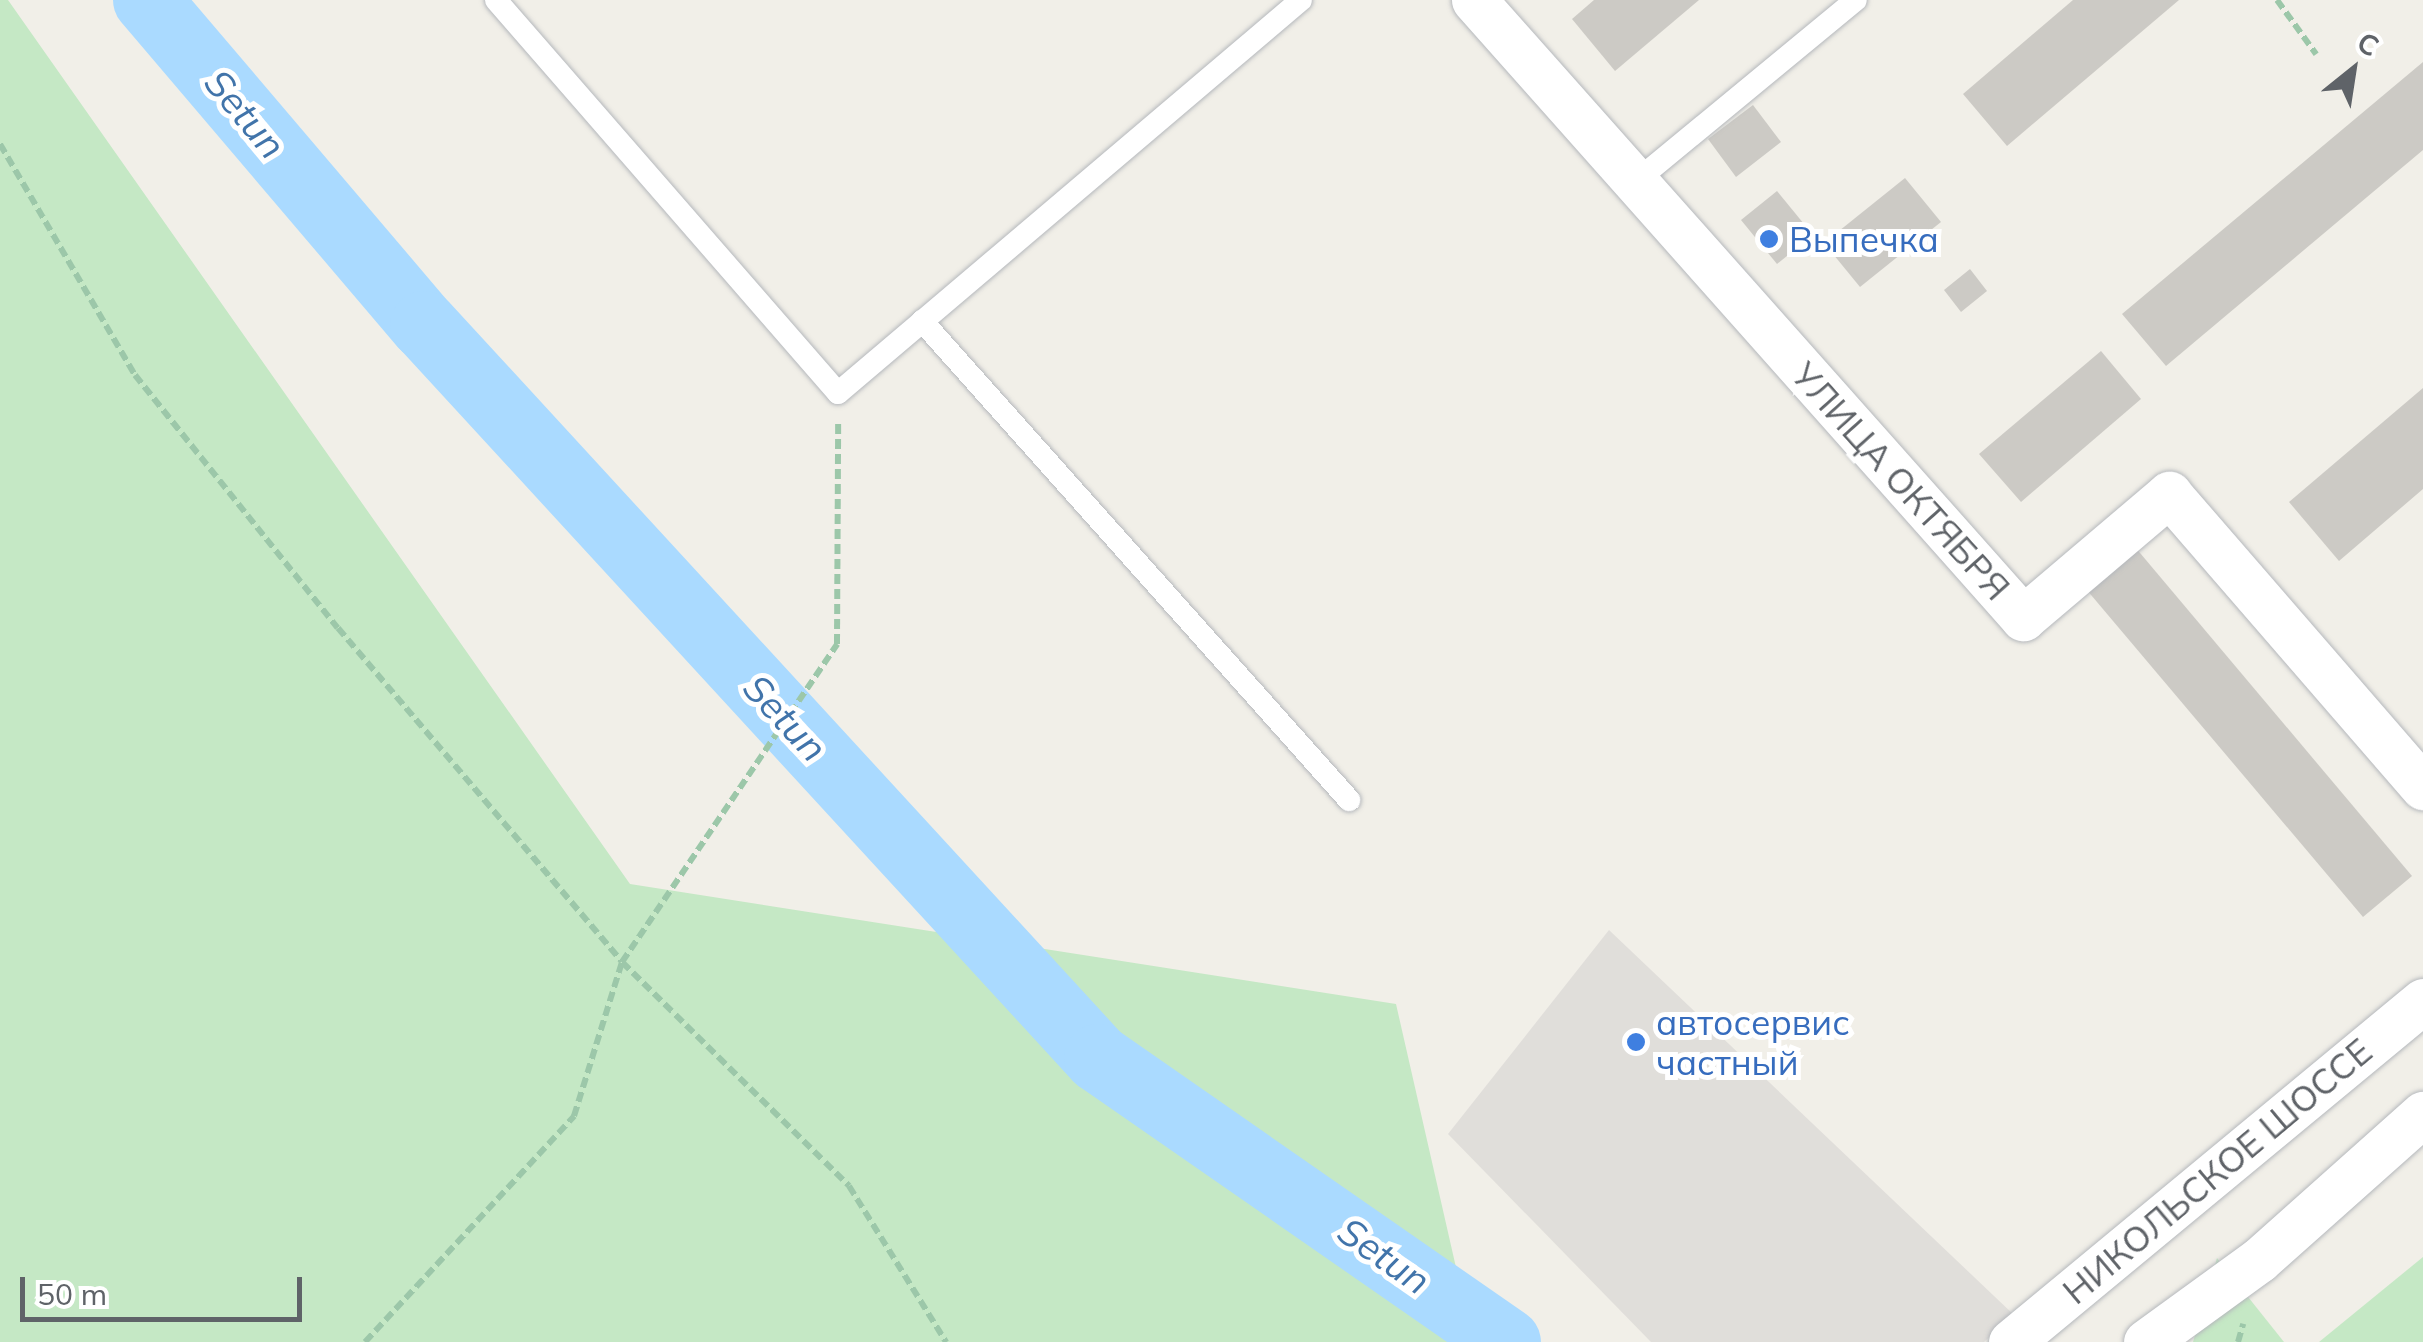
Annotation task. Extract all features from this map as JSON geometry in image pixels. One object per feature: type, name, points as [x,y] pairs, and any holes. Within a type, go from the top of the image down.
[{"type":"street","name":"УЛИЦА ОКТЯБРЯ","points":[[1474,0],[2023,618],[2169,494],[2423,786]]},
{"type":"street","name":"НИКОЛЬСКОЕ ШОССЕ","points":[[2011,1342],[2423,1000]]},
{"type":"street","points":[[2146,1342],[2259,1260],[2423,1114]]},
{"type":"lane","points":[[496,0],[838,393],[1300,0]]},
{"type":"lane","points":[[1635,182],[1856,0]]},
{"type":"lane","points":[[922,321],[1349,800]]},
{"type":"path","points":[[2277,0],[2316,54]]},
{"type":"path","points":[[0,144],[135,375],[338,628],[622,962],[850,1186],[946,1342]]},
{"type":"path","points":[[365,1342],[574,1116],[622,962],[837,644],[838,393]]},
{"type":"shaded area","points":[[1609,930],[2014,1315],[1984,1342],[1651,1342],[1448,1134]]},
{"type":"green space","points":[[0,0],[8,0],[630,884],[1396,1004],[1473,1342],[0,1342]]},
{"type":"green space","points":[[2423,1257],[2423,1342],[2319,1342]]},
{"type":"green space","points":[[2217,1258],[2284,1342],[2193,1342]]},
{"type":"building","points":[[1594,0],[1699,0],[1615,71],[1572,19]]},
{"type":"building","points":[[2073,0],[2179,0],[2007,146],[1963,94]]},
{"type":"building","points":[[2423,62],[2423,150],[2166,366],[2122,314]]},
{"type":"building","points":[[1753,105],[1781,142],[1736,177],[1708,139]]},
{"type":"building","points":[[1905,178],[1941,222],[1860,287],[1824,243]]},
{"type":"building","points":[[1777,191],[1813,235],[1777,264],[1741,220]]},
{"type":"building","points":[[1970,269],[1987,291],[1961,312],[1944,290]]},
{"type":"building","points":[[2101,351],[2141,399],[2021,502],[1979,454]]},
{"type":"building","points":[[2423,388],[2423,489],[2339,561],[2289,502]]},
{"type":"building","points":[[2135,547],[2412,876],[2363,917],[2086,589]]},
{"type":"waterway","name":"Setun","points":[[147,0],[424,325],[1098,1058],[1507,1342]]},
{"type":"place","name":"Выпечка","points":[[1769,239]]},
{"type":"place","name":"автосервис частный","points":[[1636,1042]]}]
